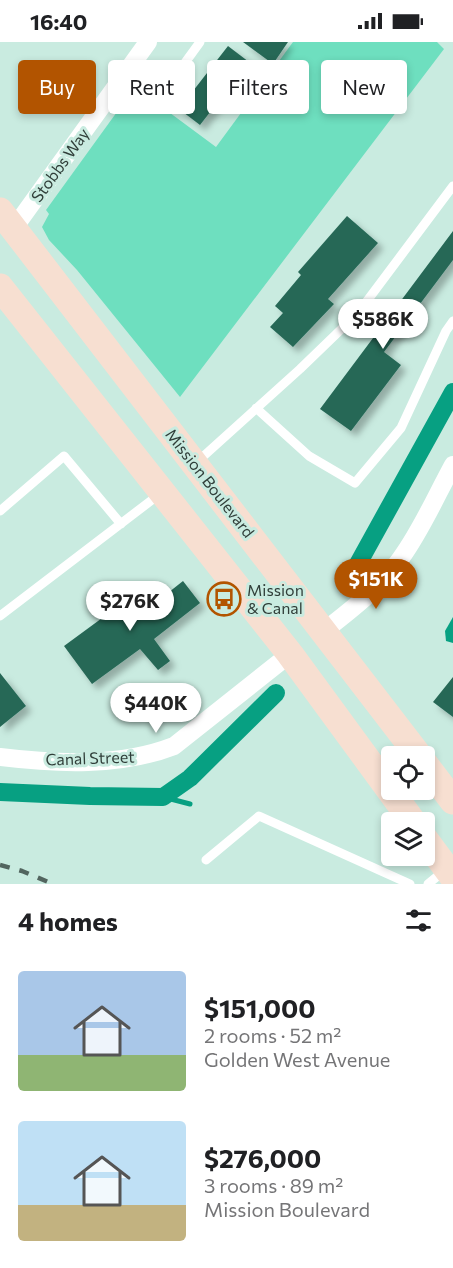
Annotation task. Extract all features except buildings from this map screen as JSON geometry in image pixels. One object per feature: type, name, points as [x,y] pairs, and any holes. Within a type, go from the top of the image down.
[{"type":"main road","name":"Mission Boulevard","points":[[7,220],[412,746]]},
{"type":"main road","points":[[0,287],[290,654],[406,812]]},
{"type":"main road","points":[[290,654],[324,631]]},
{"type":"main road","points":[[435,777],[453,801]]},
{"type":"main road","points":[[435,860],[443,876]]},
{"type":"street","name":"Stobbs Way","points":[[135,60],[148,42]]},
{"type":"street","name":"Stobbs Way","points":[[7,220],[108,94]]},
{"type":"street","points":[[324,631],[374,588],[400,560],[414,539],[453,465]]},
{"type":"street","name":"Canal Street","points":[[0,758],[110,761],[138,758],[156,753],[174,746],[290,654]]},
{"type":"lane","points":[[187,60],[200,42]]},
{"type":"lane","points":[[195,463],[358,313],[453,186]]},
{"type":"lane","points":[[256,408],[309,456],[355,483],[401,428],[446,331],[453,321]]},
{"type":"lane","points":[[0,511],[64,456],[121,524]]},
{"type":"lane","points":[[0,616],[163,491]]},
{"type":"lane","points":[[206,860],[259,816],[410,884]]},
{"type":"shaded area","points":[[293,42],[437,42],[444,49],[407,98],[407,60],[321,60],[321,114],[395,114],[180,397],[77,270],[49,240],[42,227],[49,214],[46,210],[115,114],[171,114],[216,147],[240,114],[309,114],[309,60],[280,60]]},
{"type":"shaded area","points":[[453,617],[453,643],[446,641],[445,631]]},
{"type":"waterway","points":[[348,582],[453,392]]},
{"type":"waterway","points":[[0,792],[163,797],[190,778],[276,693]]},
{"type":"waterway","points":[[163,797],[190,804]]},
{"type":"railway","points":[[0,865],[53,884]]},
{"type":"place","name":"Mission & Canal","points":[[224,599]]}]
